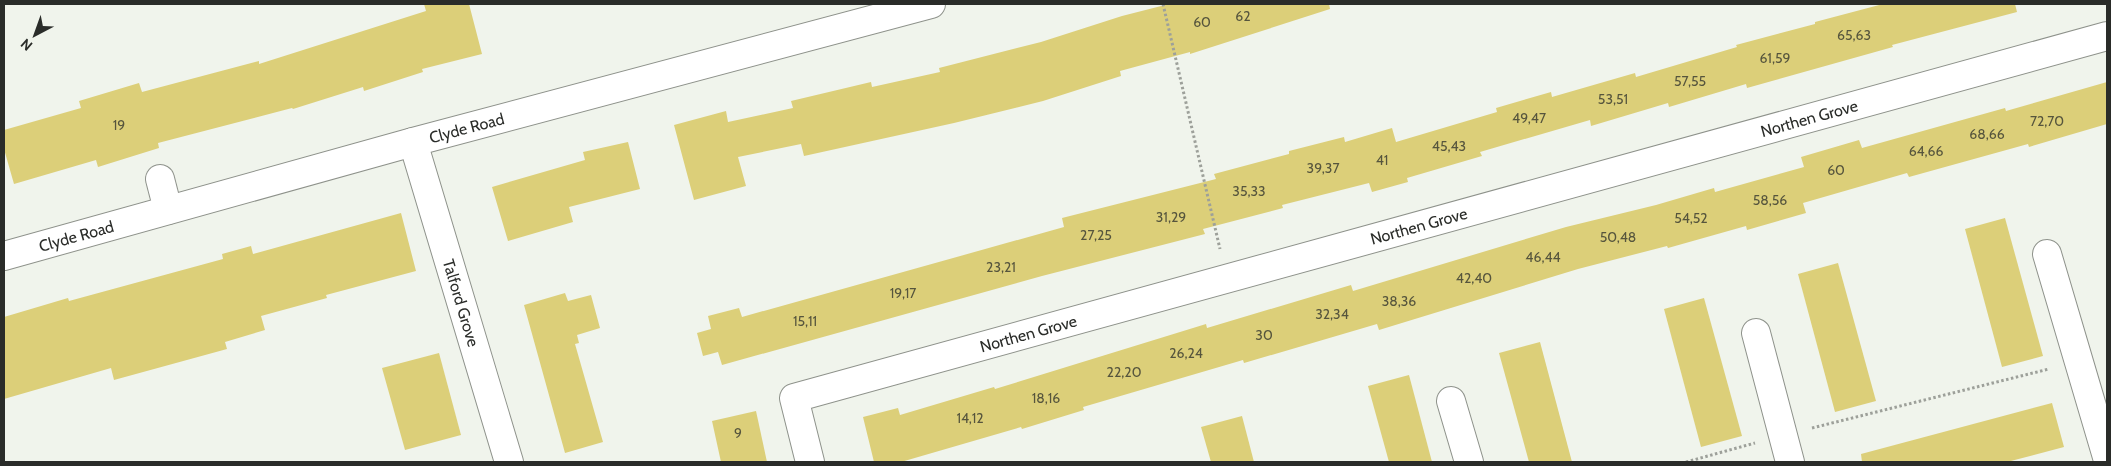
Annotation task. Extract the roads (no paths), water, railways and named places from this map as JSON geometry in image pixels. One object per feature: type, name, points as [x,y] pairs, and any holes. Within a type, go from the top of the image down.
[{"type":"street","name":"Clyde Road","points":[[4,256],[413,142],[931,4]]},
{"type":"street","name":"Northen Grove","points":[[810,462],[794,398],[2107,36]]},
{"type":"street","name":"Talford Grove","points":[[413,142],[509,462]]},
{"type":"street","points":[[160,179],[168,210]]},
{"type":"street","points":[[2047,254],[2107,456]]},
{"type":"street","points":[[1756,333],[1790,462]]},
{"type":"street","points":[[1451,401],[1469,462]]}]
